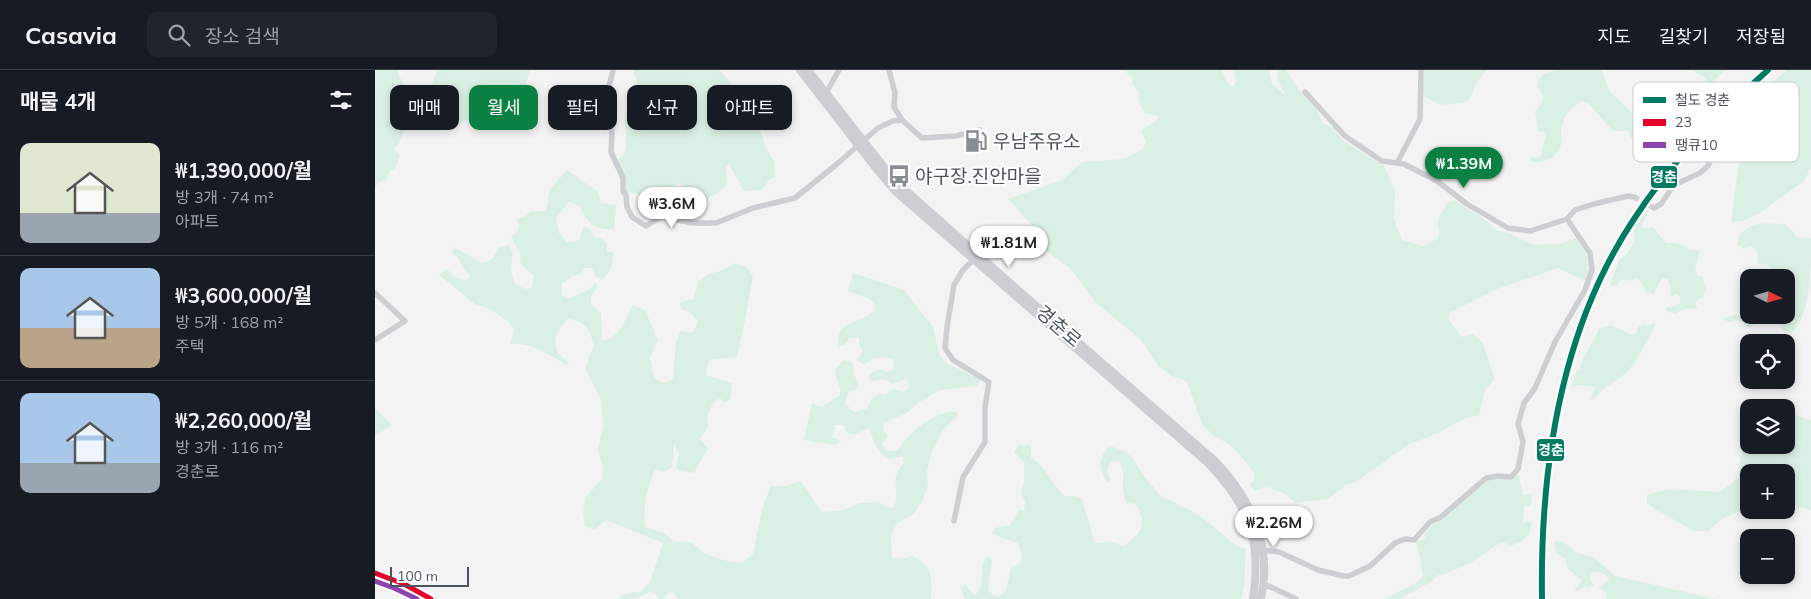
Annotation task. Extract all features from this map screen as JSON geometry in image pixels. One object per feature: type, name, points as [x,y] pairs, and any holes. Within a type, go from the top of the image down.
[{"type":"street","points":[[613,70],[604,106],[611,131],[611,152],[623,178],[623,191],[626,196],[627,207],[632,217],[646,226],[663,216],[691,223],[716,223],[753,208],[795,198],[878,128],[893,121],[902,120]]},
{"type":"street","name":"경춘로","points":[[801,70],[894,180],[1215,461],[1233,481],[1255,519],[1263,550],[1265,574],[1261,599]]},
{"type":"street","name":"경춘로","points":[[808,70],[895,191],[1208,463],[1227,482],[1248,520],[1255,544],[1257,570],[1253,599]]},
{"type":"street","points":[[826,93],[839,70]]},
{"type":"street","points":[[889,70],[895,93],[894,107],[902,120],[922,138],[956,136],[980,130]]},
{"type":"street","points":[[1397,163],[1420,119],[1421,70]]},
{"type":"street","points":[[1305,92],[1345,136],[1382,161],[1404,164],[1437,181],[1467,204],[1509,228],[1530,231],[1567,219],[1575,210],[1628,196],[1634,198]]},
{"type":"street","points":[[1654,208],[1661,204],[1674,184],[1699,173],[1708,166],[1710,162]]},
{"type":"street","points":[[1263,550],[1279,552],[1318,570],[1349,576],[1370,566],[1395,543],[1405,539],[1413,540],[1430,522],[1441,517],[1486,478],[1498,476],[1511,477],[1518,469],[1523,442],[1518,424],[1524,403],[1535,388],[1555,342],[1585,290],[1592,270],[1590,253],[1567,219]]},
{"type":"street","points":[[953,521],[963,477],[985,442],[985,407],[989,382],[953,360],[945,348],[954,285],[963,270],[973,259]]},
{"type":"street","points":[[375,293],[405,321],[375,340]]},
{"type":"street","points":[[375,573],[392,578],[418,590],[431,599]]},
{"type":"street","points":[[1264,585],[1296,599]]},
{"type":"green space","points":[[375,70],[398,70],[398,74],[404,85],[390,85],[390,130],[404,130],[394,150],[400,155],[395,169],[390,171],[387,179],[375,187]]},
{"type":"green space","points":[[437,70],[530,70],[526,85],[469,85],[469,119],[459,122],[459,85],[432,85]]},
{"type":"green space","points":[[633,70],[720,70],[732,85],[707,85],[707,130],[760,130],[766,148],[774,161],[775,177],[769,180],[762,190],[744,191],[729,164],[726,167],[727,186],[704,202],[693,204],[684,196],[685,187],[680,183],[673,186],[670,195],[645,195],[626,192],[616,159],[623,157],[626,148],[625,115],[627,111],[627,130],[697,130],[697,85],[636,85]]},
{"type":"green space","points":[[1124,70],[1221,70],[1230,86],[1234,86],[1236,81],[1235,70],[1269,70],[1273,85],[1285,95],[1278,81],[1277,70],[1286,70],[1300,91],[1315,106],[1323,124],[1335,128],[1342,140],[1384,166],[1395,191],[1394,219],[1402,240],[1424,246],[1438,238],[1440,232],[1438,228],[1439,216],[1448,202],[1454,200],[1487,221],[1496,230],[1511,234],[1535,245],[1558,244],[1577,238],[1587,258],[1586,281],[1558,268],[1497,289],[1451,312],[1448,318],[1461,337],[1473,334],[1483,343],[1495,379],[1485,390],[1479,415],[1463,419],[1440,432],[1408,445],[1356,482],[1346,485],[1328,499],[1295,503],[1283,493],[1267,487],[1255,491],[1249,484],[1254,481],[1254,473],[1238,453],[1227,443],[1214,436],[1202,424],[1187,382],[1171,376],[1158,365],[1140,339],[1096,303],[1070,268],[1040,247],[1038,232],[1008,199],[1062,180],[1082,162],[1123,159],[1143,149],[1146,141],[1141,131],[1158,119],[1159,116],[1145,113],[1138,100],[1139,93],[1132,84],[1133,79]]},
{"type":"green space","points":[[1424,70],[1486,70],[1477,82],[1470,99],[1463,103],[1441,105],[1425,97],[1422,90]]},
{"type":"green space","points":[[1558,70],[1602,70],[1609,91],[1633,114],[1633,138],[1631,138],[1628,131],[1613,131],[1589,104],[1582,101],[1571,109],[1564,120],[1559,150],[1553,157],[1545,161],[1532,162],[1530,159],[1541,155],[1546,137],[1544,132],[1538,131],[1535,112],[1542,102],[1543,95],[1537,87],[1537,83],[1541,77]]},
{"type":"green space","points":[[1692,70],[1725,70],[1713,82],[1706,82],[1706,79]]},
{"type":"green space","points":[[1787,70],[1811,70],[1811,168],[1804,181],[1758,214],[1742,221],[1731,222],[1739,162],[1799,162],[1799,82],[1773,82]]},
{"type":"green space","points":[[567,170],[598,192],[601,203],[616,205],[614,230],[596,227],[585,217],[580,206],[569,202],[556,218],[559,233],[567,243],[579,240],[584,226],[591,230],[594,237],[602,238],[607,244],[607,252],[613,252],[611,268],[602,280],[596,277],[592,268],[584,268],[581,274],[572,276],[561,285],[562,295],[568,299],[590,289],[595,282],[598,285],[591,297],[591,304],[601,313],[602,340],[608,339],[617,332],[625,322],[633,305],[645,310],[658,340],[650,358],[654,377],[663,383],[673,379],[676,342],[681,330],[689,333],[694,332],[698,321],[691,313],[681,309],[680,302],[693,299],[698,282],[708,274],[721,271],[735,263],[747,268],[753,276],[737,357],[709,360],[706,375],[732,383],[730,399],[725,403],[720,398],[712,405],[707,418],[708,427],[700,439],[708,448],[694,473],[680,471],[676,467],[679,454],[674,444],[672,467],[665,472],[655,470],[646,498],[646,527],[664,533],[674,541],[691,542],[705,554],[723,560],[742,563],[753,554],[763,505],[771,486],[784,486],[801,481],[822,512],[844,510],[859,503],[879,502],[888,508],[894,507],[896,479],[899,469],[904,463],[903,456],[889,459],[881,453],[869,428],[854,435],[847,433],[843,425],[835,425],[832,437],[841,441],[835,445],[804,440],[812,403],[822,407],[840,395],[835,369],[844,360],[853,363],[854,375],[859,384],[856,390],[849,391],[845,403],[854,412],[867,409],[872,398],[880,393],[886,395],[894,388],[903,392],[909,388],[907,379],[893,384],[883,379],[872,382],[868,376],[880,369],[887,372],[893,370],[894,359],[879,358],[864,364],[856,360],[863,351],[859,345],[859,338],[850,338],[843,346],[839,346],[839,335],[844,328],[875,310],[874,303],[865,297],[848,291],[853,273],[904,290],[933,327],[940,356],[948,364],[981,379],[977,386],[940,390],[905,414],[884,423],[883,430],[888,435],[882,444],[884,449],[890,451],[898,450],[909,436],[932,418],[948,412],[956,412],[958,416],[943,430],[932,451],[927,471],[928,486],[922,501],[914,514],[897,523],[891,535],[892,557],[900,559],[912,556],[928,569],[932,585],[931,599],[678,599],[673,592],[668,593],[663,599],[658,599],[656,594],[649,592],[630,599],[617,599],[627,593],[640,592],[650,582],[663,543],[606,520],[594,530],[585,526],[583,514],[585,498],[602,479],[603,469],[598,449],[603,425],[601,400],[585,368],[594,346],[589,330],[582,323],[569,318],[560,329],[555,341],[558,352],[569,362],[567,366],[533,347],[510,344],[514,330],[509,322],[488,308],[476,305],[439,275],[447,269],[456,278],[468,280],[470,275],[452,253],[454,247],[482,263],[492,259],[499,248],[508,245],[513,252],[511,268],[514,283],[525,289],[532,287],[534,276],[521,265],[520,254],[511,237],[518,231],[519,224],[516,219],[532,211],[546,211],[550,189]]},
{"type":"green space","points":[[1647,208],[1649,210],[1641,227],[1653,227],[1666,243],[1677,243],[1700,251],[1695,269],[1697,276],[1703,277],[1707,288],[1703,297],[1698,299],[1695,304],[1698,308],[1685,309],[1675,314],[1666,311],[1666,307],[1672,307],[1680,303],[1680,297],[1676,294],[1671,297],[1668,279],[1663,278],[1658,284],[1654,295],[1645,291],[1641,282],[1636,278],[1630,281],[1624,279],[1619,281],[1617,285],[1610,286],[1619,260],[1627,254],[1635,240],[1635,227]]},
{"type":"green space","points":[[1761,223],[1782,224],[1793,231],[1797,237],[1810,238],[1811,240],[1809,290],[1803,315],[1792,333],[1784,331],[1778,324],[1795,324],[1795,269],[1772,269],[1767,264],[1761,265],[1757,263],[1758,254],[1753,247],[1750,246],[1744,249],[1737,245],[1739,236],[1749,228]]},
{"type":"green space","points":[[1733,315],[1740,317],[1740,322],[1735,320],[1731,323],[1723,319]]},
{"type":"green space","points":[[1654,323],[1656,325],[1632,366],[1594,399],[1590,399],[1595,387],[1579,385],[1573,388],[1571,386],[1576,372],[1580,370],[1583,359],[1600,328],[1611,325],[1632,335],[1643,324],[1648,326]]},
{"type":"green space","points":[[1745,324],[1755,324],[1751,327],[1747,327]]},
{"type":"green space","points":[[375,408],[392,425],[375,436]]},
{"type":"green space","points":[[1795,416],[1811,420],[1811,510],[1795,506],[1795,464],[1740,464],[1740,511],[1722,519],[1708,531],[1694,531],[1647,503],[1647,495],[1669,489],[1720,492],[1739,477],[1740,458],[1742,454],[1795,454]]},
{"type":"green space","points":[[1018,445],[1031,445],[1031,458],[1040,465],[1065,496],[1075,496],[1082,499],[1095,543],[1112,542],[1123,546],[1139,532],[1142,522],[1141,517],[1135,504],[1127,503],[1124,497],[1123,471],[1119,461],[1111,462],[1107,470],[1111,479],[1107,482],[1102,472],[1101,459],[1110,446],[1124,451],[1132,457],[1144,476],[1161,496],[1199,515],[1237,546],[1246,549],[1244,588],[1241,599],[965,599],[960,588],[965,584],[975,596],[981,585],[984,562],[989,555],[992,560],[988,590],[993,595],[999,596],[1006,591],[1011,568],[1020,563],[1022,555],[1018,543],[992,534],[995,528],[1010,525],[1019,510],[1024,510],[1025,501],[1021,494],[1024,482],[1024,462],[1014,452]]},
{"type":"green space","points":[[1519,475],[1523,496],[1532,493],[1531,505],[1524,508],[1523,523],[1531,521],[1530,534],[1509,547],[1506,543],[1500,543],[1472,562],[1448,573],[1438,575],[1431,582],[1400,599],[1384,599],[1416,583],[1423,576],[1416,544],[1417,541],[1422,541],[1425,538],[1425,532],[1443,519],[1486,481],[1511,478]]},
{"type":"green space","points":[[1556,540],[1563,542],[1578,553],[1593,557],[1616,576],[1716,599],[1607,599],[1606,592],[1598,588],[1610,579],[1599,572],[1591,573],[1590,580],[1594,585],[1588,588],[1586,586],[1576,592],[1575,589],[1582,581],[1568,569],[1565,559],[1556,553],[1554,545]]},
{"type":"tunnel","points":[[1634,197],[1654,208]]},
{"type":"rail line","name":"경춘","points":[[1755,82],[1768,70]]},
{"type":"rail line","name":"경춘","points":[[1542,599],[1545,500],[1551,450],[1559,402],[1572,353],[1588,307],[1609,262],[1648,198],[1677,162]]},
{"type":"transit line","name":"23","points":[[375,573],[404,584],[431,599]]},
{"type":"transit line","name":"땡큐10","points":[[375,581],[417,599]]},
{"type":"place","name":"우남주유소","points":[[976,141]]},
{"type":"place","name":"야구장.진안마을","points":[[899,176]]}]
